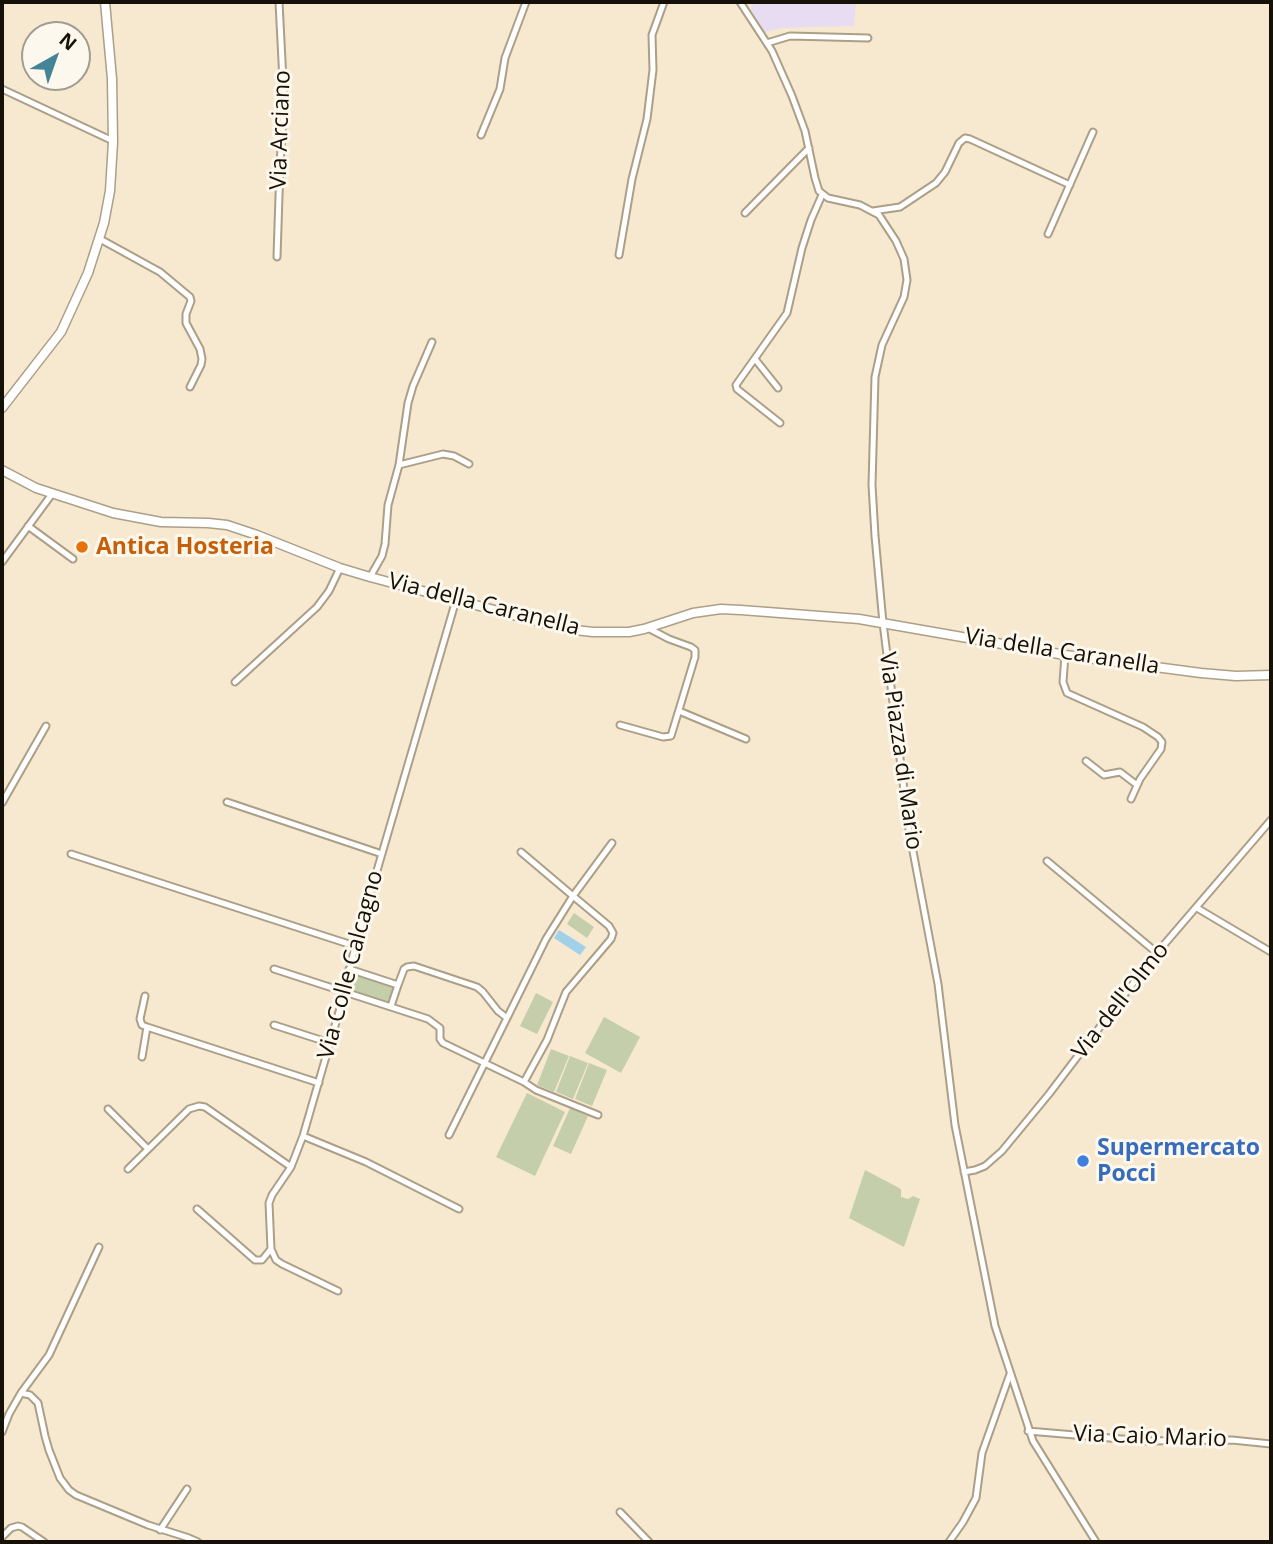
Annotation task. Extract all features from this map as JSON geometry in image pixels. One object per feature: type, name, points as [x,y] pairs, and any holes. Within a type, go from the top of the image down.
[{"type":"main road","points":[[2,408],[61,332],[100,239],[110,191],[113,142],[113,79],[105,2]]},
{"type":"main road","name":"Via della Caranella","points":[[2,470],[31,486],[113,513],[166,523],[227,525],[340,568],[573,630],[629,632],[688,614],[722,609],[883,622],[1065,655],[1212,674],[1271,675]]},
{"type":"street","name":"Via Arciano","points":[[277,257],[284,101],[279,2]]},
{"type":"street","points":[[481,135],[500,89],[505,58],[526,2]]},
{"type":"street","points":[[619,255],[646,120],[653,70],[652,35],[664,2]]},
{"type":"street","points":[[740,2],[767,43],[792,96],[803,124],[816,181],[822,195],[873,211],[900,208],[944,175],[959,143],[965,138],[1070,185]]},
{"type":"street","points":[[767,43],[790,36],[868,38]]},
{"type":"street","points":[[2,89],[113,142]]},
{"type":"street","points":[[1048,234],[1093,132]]},
{"type":"street","points":[[745,213],[809,148]]},
{"type":"street","points":[[780,423],[736,387],[737,381],[789,310],[800,254],[822,195]]},
{"type":"street","name":"Via Piazza di Mario","points":[[873,211],[897,240],[904,259],[906,276],[903,300],[879,354],[873,393],[873,508],[883,622],[910,838],[939,991],[953,1108],[991,1312],[1028,1431],[1096,1542]]},
{"type":"street","points":[[100,239],[160,272],[190,297],[186,323],[200,349],[202,359],[190,387]]},
{"type":"street","points":[[370,577],[381,558],[385,544],[388,505],[399,466],[409,398],[432,342]]},
{"type":"street","points":[[755,359],[778,388]]},
{"type":"street","points":[[399,466],[443,454],[469,464]]},
{"type":"street","points":[[2,562],[52,494]]},
{"type":"street","points":[[28,526],[73,559]]},
{"type":"street","points":[[235,682],[317,607],[336,579],[340,568]]},
{"type":"street","name":"Via Colle Calcagno","points":[[271,1249],[269,1202],[291,1167],[303,1136],[345,991],[355,946],[456,600]]},
{"type":"street","points":[[620,725],[667,738],[673,733],[695,657],[695,650],[691,647],[648,628]]},
{"type":"street","points":[[1065,655],[1063,682],[1067,693],[1140,725],[1161,740],[1161,749],[1130,799]]},
{"type":"street","points":[[679,711],[746,738]]},
{"type":"street","points":[[2,803],[47,726]]},
{"type":"street","points":[[1086,761],[1104,775],[1119,772],[1137,785]]},
{"type":"street","points":[[227,802],[382,854]]},
{"type":"street","name":"Via dell'Olmo","points":[[964,1172],[983,1167],[1002,1151],[1157,953],[1271,820]]},
{"type":"street","points":[[449,1135],[546,939],[573,896],[612,843]]},
{"type":"street","points":[[521,852],[612,929],[613,936],[566,992],[551,1031],[524,1082]]},
{"type":"street","points":[[71,854],[355,946]]},
{"type":"street","points":[[1047,861],[1157,953]]},
{"type":"street","points":[[1197,908],[1271,951]]},
{"type":"street","points":[[391,1006],[404,969],[414,966],[477,987],[507,1018]]},
{"type":"street","points":[[274,969],[436,1023],[441,1029],[440,1038],[443,1043],[536,1090],[598,1115]]},
{"type":"street","points":[[349,970],[398,985]]},
{"type":"street","points":[[145,996],[140,1019],[142,1024],[319,1083]]},
{"type":"street","points":[[274,1025],[330,1043]]},
{"type":"street","points":[[142,1057],[148,1027]]},
{"type":"street","points":[[128,1168],[190,1108],[199,1105],[291,1167]]},
{"type":"street","points":[[108,1109],[148,1149]]},
{"type":"street","points":[[303,1136],[361,1160],[459,1209]]},
{"type":"street","points":[[197,1209],[255,1260],[262,1260],[271,1249]]},
{"type":"street","points":[[2,1432],[21,1393],[49,1354],[99,1247]]},
{"type":"street","points":[[271,1249],[279,1263],[338,1290]]},
{"type":"street","points":[[949,1542],[976,1498],[982,1453],[1010,1374]]},
{"type":"street","points":[[21,1393],[30,1395],[38,1403],[49,1450],[60,1478],[69,1490],[160,1530],[198,1542]]},
{"type":"street","name":"Via Caio Mario","points":[[1028,1431],[1145,1441],[1232,1440],[1271,1444]]},
{"type":"street","points":[[160,1530],[187,1489]]},
{"type":"street","points":[[620,1512],[649,1542]]},
{"type":"street","points":[[2,1537],[11,1528],[18,1526],[44,1542]]},
{"type":"shaded area","points":[[752,2],[856,2],[854,26],[781,28],[765,32],[751,11]]},
{"type":"green space","points":[[574,913],[594,927],[587,938],[567,924]]},
{"type":"green space","points":[[357,974],[396,986],[391,1004],[351,992]]},
{"type":"green space","points":[[536,993],[553,1002],[537,1034],[520,1026]]},
{"type":"green space","points":[[604,1017],[640,1037],[621,1073],[585,1053]]},
{"type":"green space","points":[[551,1049],[569,1056],[554,1092],[537,1085]]},
{"type":"green space","points":[[570,1056],[588,1063],[573,1099],[556,1092]]},
{"type":"green space","points":[[589,1063],[607,1070],[592,1106],[575,1099]]},
{"type":"green space","points":[[527,1093],[565,1112],[535,1176],[496,1157]]},
{"type":"green space","points":[[570,1108],[588,1116],[571,1154],[553,1146]]},
{"type":"green space","points":[[865,1170],[901,1189],[901,1197],[908,1199],[913,1196],[920,1199],[904,1247],[849,1218]]},
{"type":"water","points":[[559,930],[586,947],[580,955],[554,938]]},
{"type":"place","name":"Antica Hosteria","points":[[82,547]]},
{"type":"place","name":"Supermercato Pocci","points":[[1083,1161]]}]
